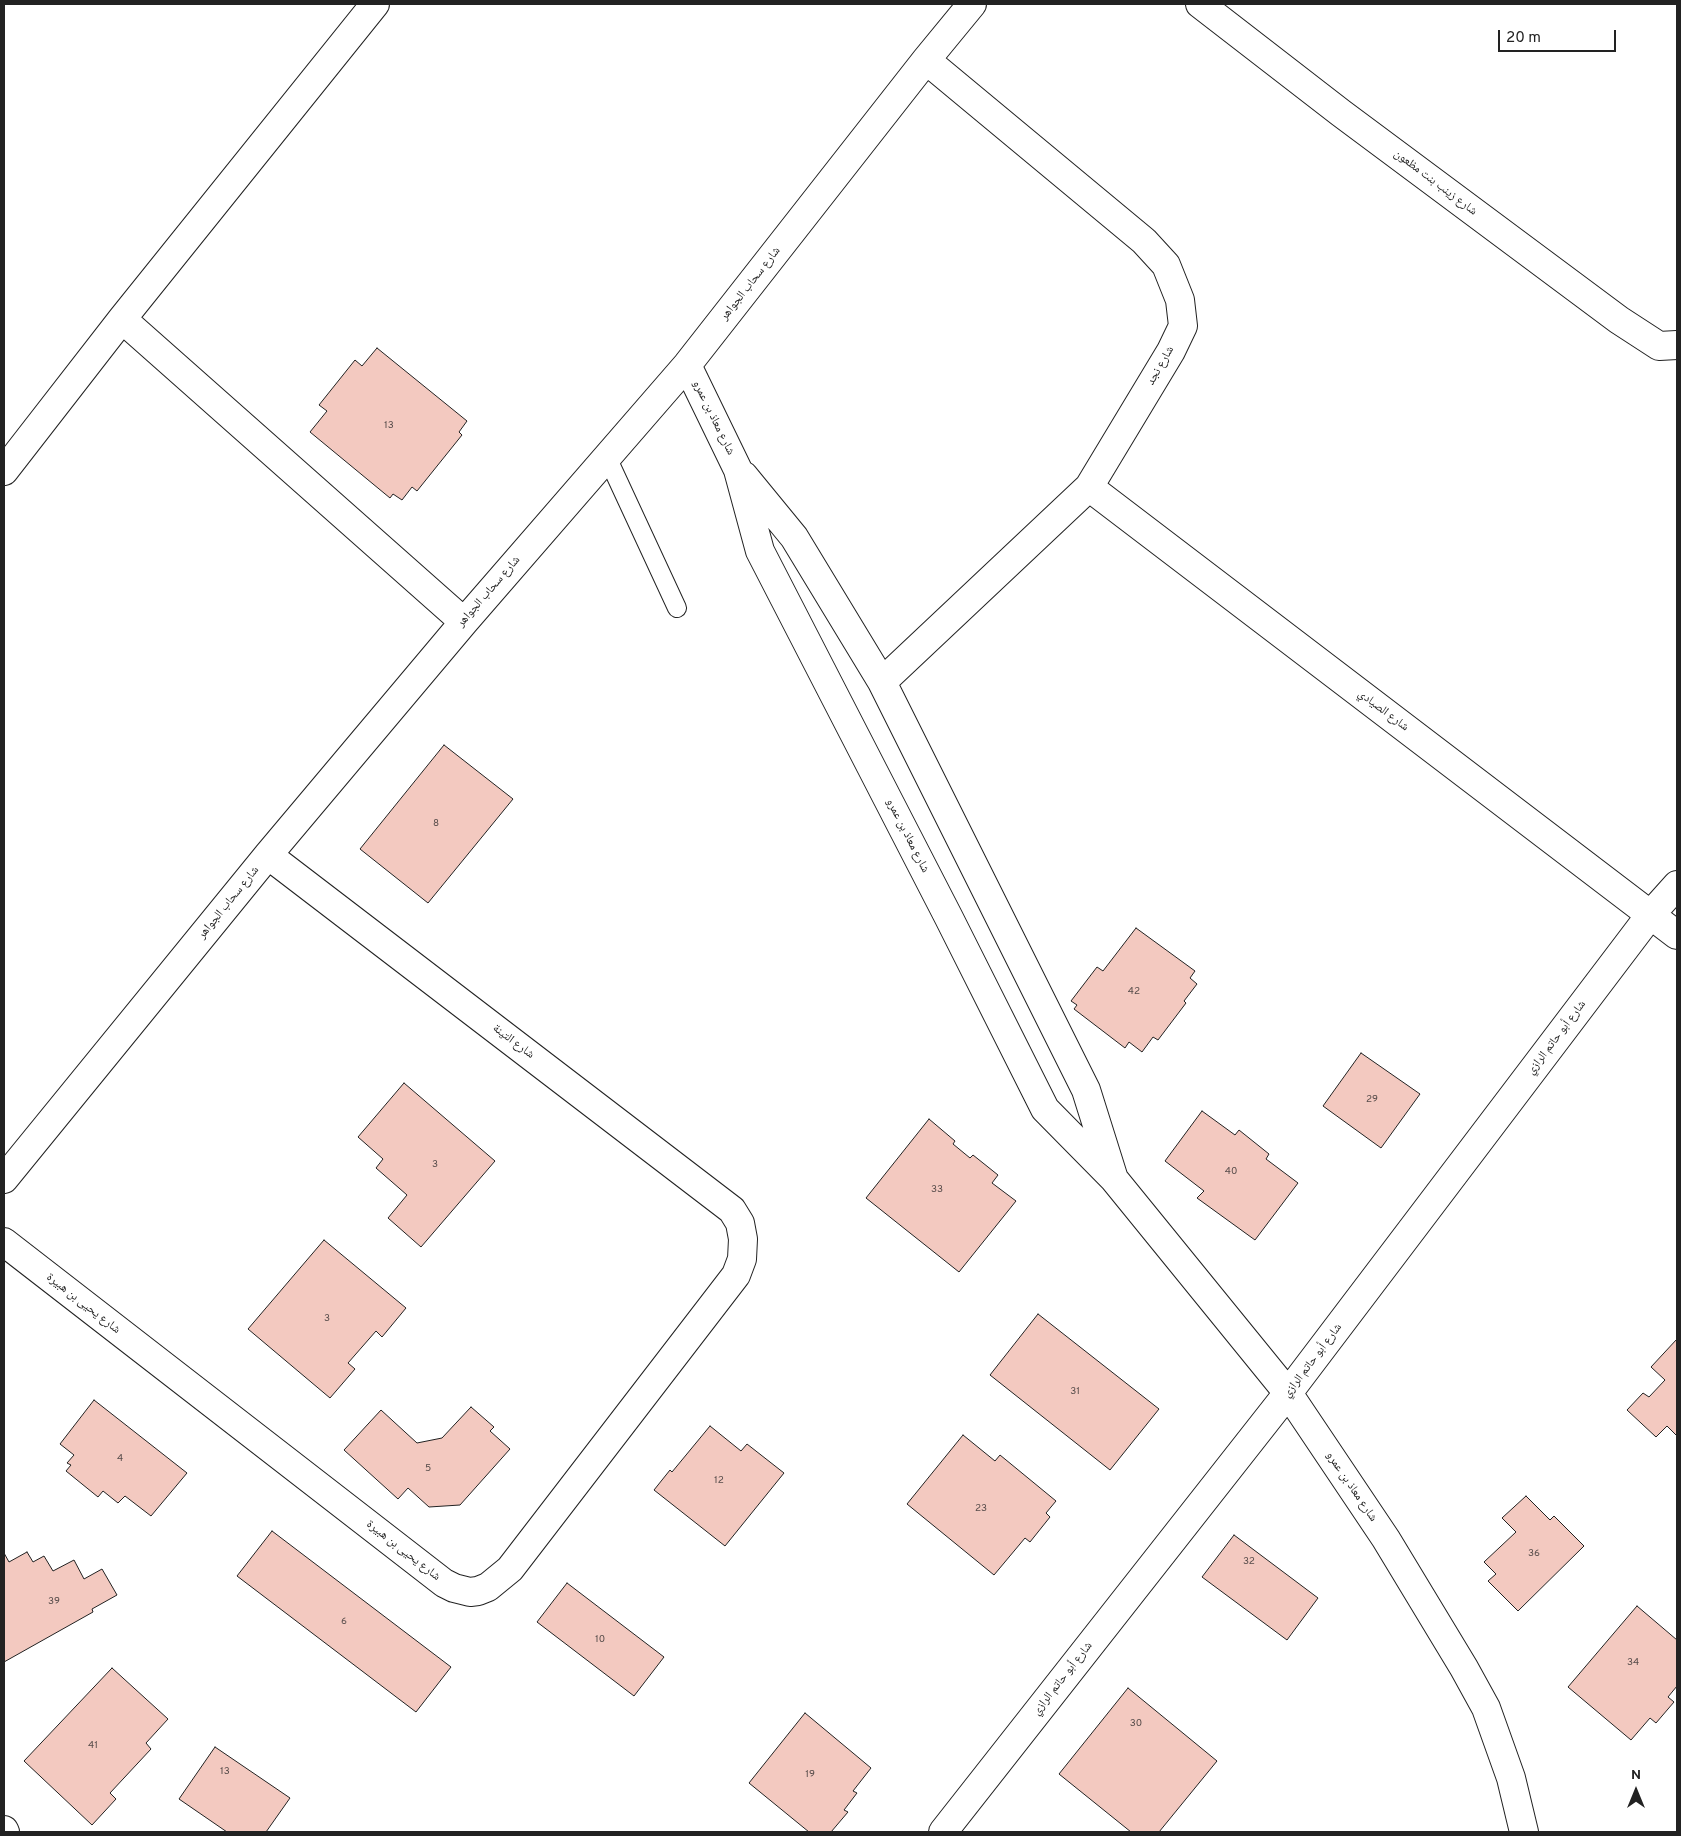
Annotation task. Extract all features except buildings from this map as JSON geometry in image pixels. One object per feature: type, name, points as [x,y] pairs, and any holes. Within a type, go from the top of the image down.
[{"type":"street","points":[[4,471],[122,319],[375,4]]},
{"type":"street","name":"شارع سحاب الجواهر","points":[[8,1165],[464,622],[687,366],[926,60],[972,4]]},
{"type":"street","name":"شارع زينب بنت مظعون","points":[[1200,4],[1341,113],[1620,320],[1658,346],[1677,345]]},
{"type":"street","name":"شارع نجد","points":[[882,682],[1089,487],[1171,351],[1183,326],[1180,300],[1166,265],[1144,241],[926,60]]},
{"type":"street","points":[[122,319],[464,622]]},
{"type":"street","name":"شارع معاذ بن عمرو","points":[[687,366],[738,470],[760,551],[1045,1109],[1114,1180],[1288,1394],[1386,1539],[1486,1708],[1504,1755],[1518,1827]]},
{"type":"street","name":"شارع معاذ بن عمرو","points":[[738,470],[794,537],[882,682],[1086,1090],[1114,1180]]},
{"type":"street","name":"شارع الصيادي","points":[[1089,487],[1677,935]]},
{"type":"street","name":"شارع التينة","points":[[268,855],[732,1210],[740,1223],[743,1239]]},
{"type":"street","name":"شارع أبو حاتم الرازي","points":[[943,1832],[1288,1394],[1651,914],[1677,885]]},
{"type":"street","name":"شارع يحيى بن هبيرة","points":[[4,1242],[444,1583],[470,1592],[488,1587],[510,1569],[736,1275],[742,1259],[743,1239]]},
{"type":"lane","points":[[607,457],[677,608]]}]
